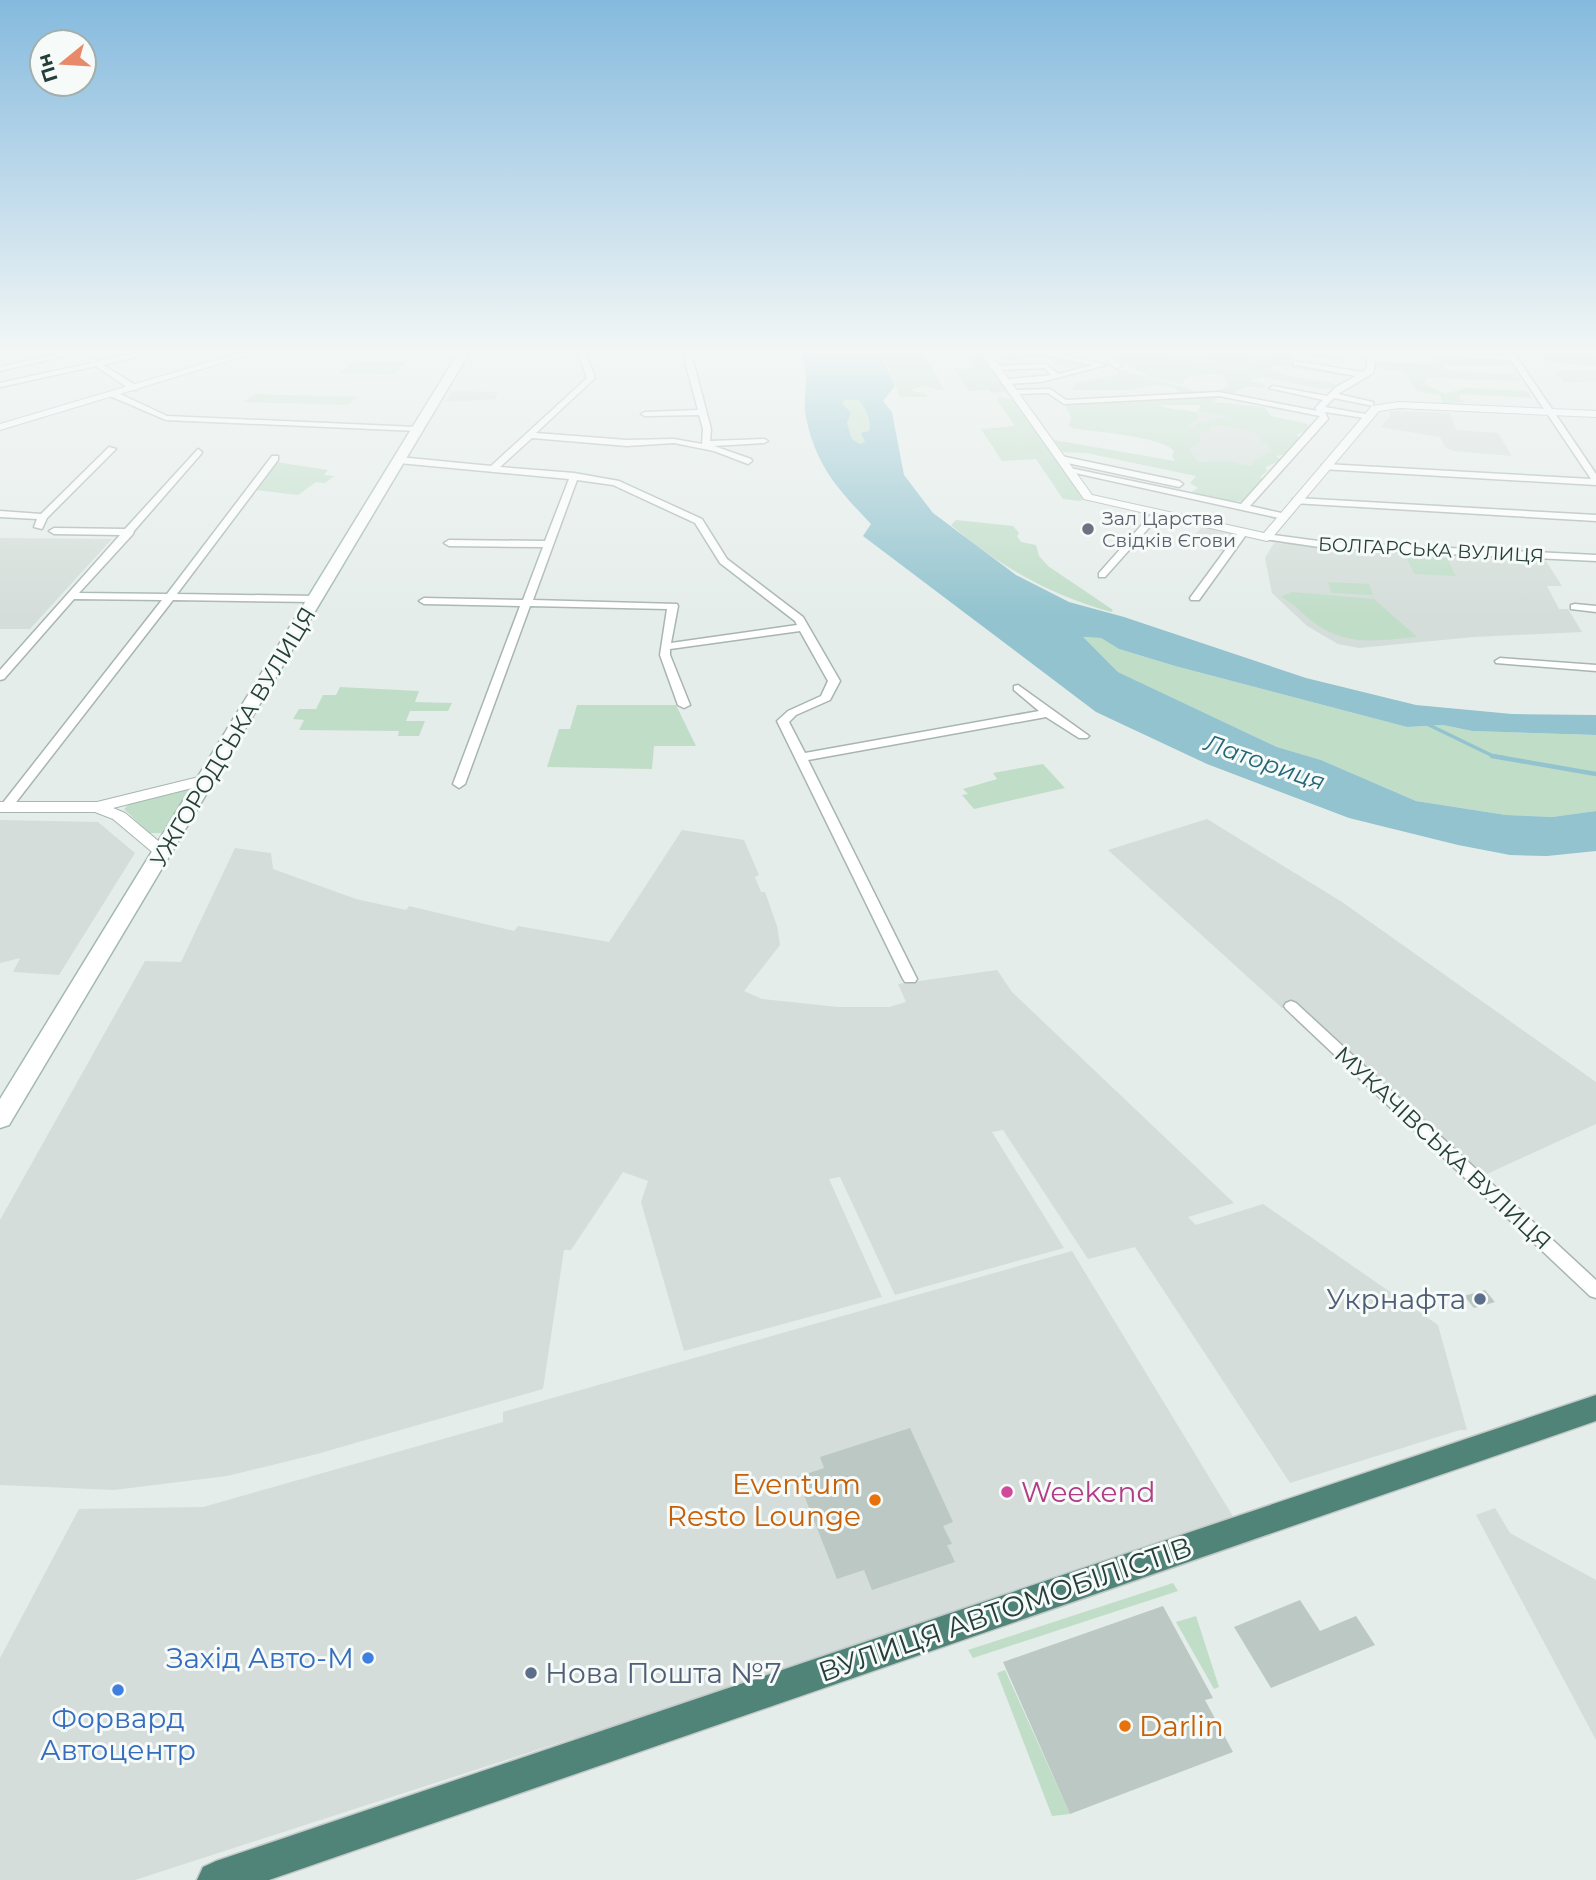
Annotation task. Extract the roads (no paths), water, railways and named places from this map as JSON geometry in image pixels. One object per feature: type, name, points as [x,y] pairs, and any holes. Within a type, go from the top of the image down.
[{"type":"highway","name":"ВУЛИЦЯ АВТОМОБІЛІСТІВ","points":[[216,1880],[1596,1408]]},
{"type":"main road","name":"УЖГОРОДСЬКА ВУЛИЦЯ","points":[[0,1119],[410,441]]},
{"type":"street","points":[[494,468],[524,441]]},
{"type":"street","points":[[599,441],[707,445],[764,441]]},
{"type":"street","points":[[707,441],[707,445]]},
{"type":"street","points":[[1048,441],[1088,497],[1267,537],[1347,441]]},
{"type":"street","points":[[1244,507],[1304,441]]},
{"type":"street","points":[[1569,441],[1596,481]]},
{"type":"street","points":[[707,445],[748,461]]},
{"type":"street","points":[[0,514],[41,522],[112,449]]},
{"type":"street","points":[[0,677],[131,532],[198,452]]},
{"type":"street","points":[[3,807],[223,529],[275,458]]},
{"type":"street","points":[[1061,459],[1191,487],[1184,495]]},
{"type":"street","points":[[399,460],[574,476],[616,483],[699,521],[723,561],[793,612],[805,627],[834,681],[826,698],[792,713],[783,721],[910,979]]},
{"type":"street","points":[[1325,467],[1596,481]]},
{"type":"street","points":[[1070,471],[1283,516]]},
{"type":"street","points":[[459,784],[574,476]]},
{"type":"street","points":[[1296,500],[1596,518]]},
{"type":"street","points":[[1102,575],[1157,512]]},
{"type":"street","points":[[54,531],[131,532]]},
{"type":"street","points":[[1195,598],[1243,532]]},
{"type":"street","name":"БОЛГАРСЬКА ВУЛИЦЯ","points":[[1267,537],[1326,545],[1596,558]]},
{"type":"street","points":[[449,543],[550,544]]},
{"type":"street","points":[[71,596],[316,599]]},
{"type":"street","points":[[424,601],[673,606],[665,655],[684,705]]},
{"type":"street","points":[[1575,607],[1596,609]]},
{"type":"street","points":[[665,648],[805,627]]},
{"type":"street","points":[[1500,661],[1596,668]]},
{"type":"street","points":[[1018,688],[1083,736]]},
{"type":"street","points":[[803,757],[849,751],[919,735],[963,730],[1049,713]]},
{"type":"street","points":[[3,807],[97,807],[207,780]]},
{"type":"street","points":[[97,807],[119,816],[163,853]]},
{"type":"street","name":"МУКАЧІВСЬКА ВУЛИЦЯ","points":[[1291,1006],[1596,1291]]},
{"type":"water","points":[[813,441],[855,441],[860,444],[864,441],[897,441],[904,475],[933,513],[1016,575],[1069,602],[1124,617],[1306,678],[1416,705],[1512,714],[1596,715],[1596,735],[1472,731],[1443,725],[1407,727],[1175,666],[1119,649],[1101,638],[1083,637],[1118,672],[1277,747],[1321,760],[1416,801],[1506,815],[1552,817],[1596,811],[1596,851],[1547,856],[1510,855],[1349,818],[1207,764],[1096,712],[863,536],[871,524],[830,477]]},
{"type":"waterway","name":"Латориця","points":[[1427,724],[1493,756],[1502,757]]},
{"type":"waterway","name":"Латориця","points":[[1492,756],[1596,774]]},
{"type":"place","name":"Зал Царства Свідків Єгови","points":[[1088,529]]},
{"type":"place","name":"Укрнафта","points":[[1480,1299]]},
{"type":"place","name":"Weekend","points":[[1007,1492]]},
{"type":"place","name":"Eventum Resto Lounge","points":[[875,1500]]},
{"type":"place","name":"Захід Авто-М","points":[[368,1658]]},
{"type":"place","name":"Нова Пошта №7","points":[[531,1673]]},
{"type":"place","name":"Форвард Автоцентр","points":[[118,1690]]},
{"type":"place","name":"Darlin","points":[[1125,1726]]}]
